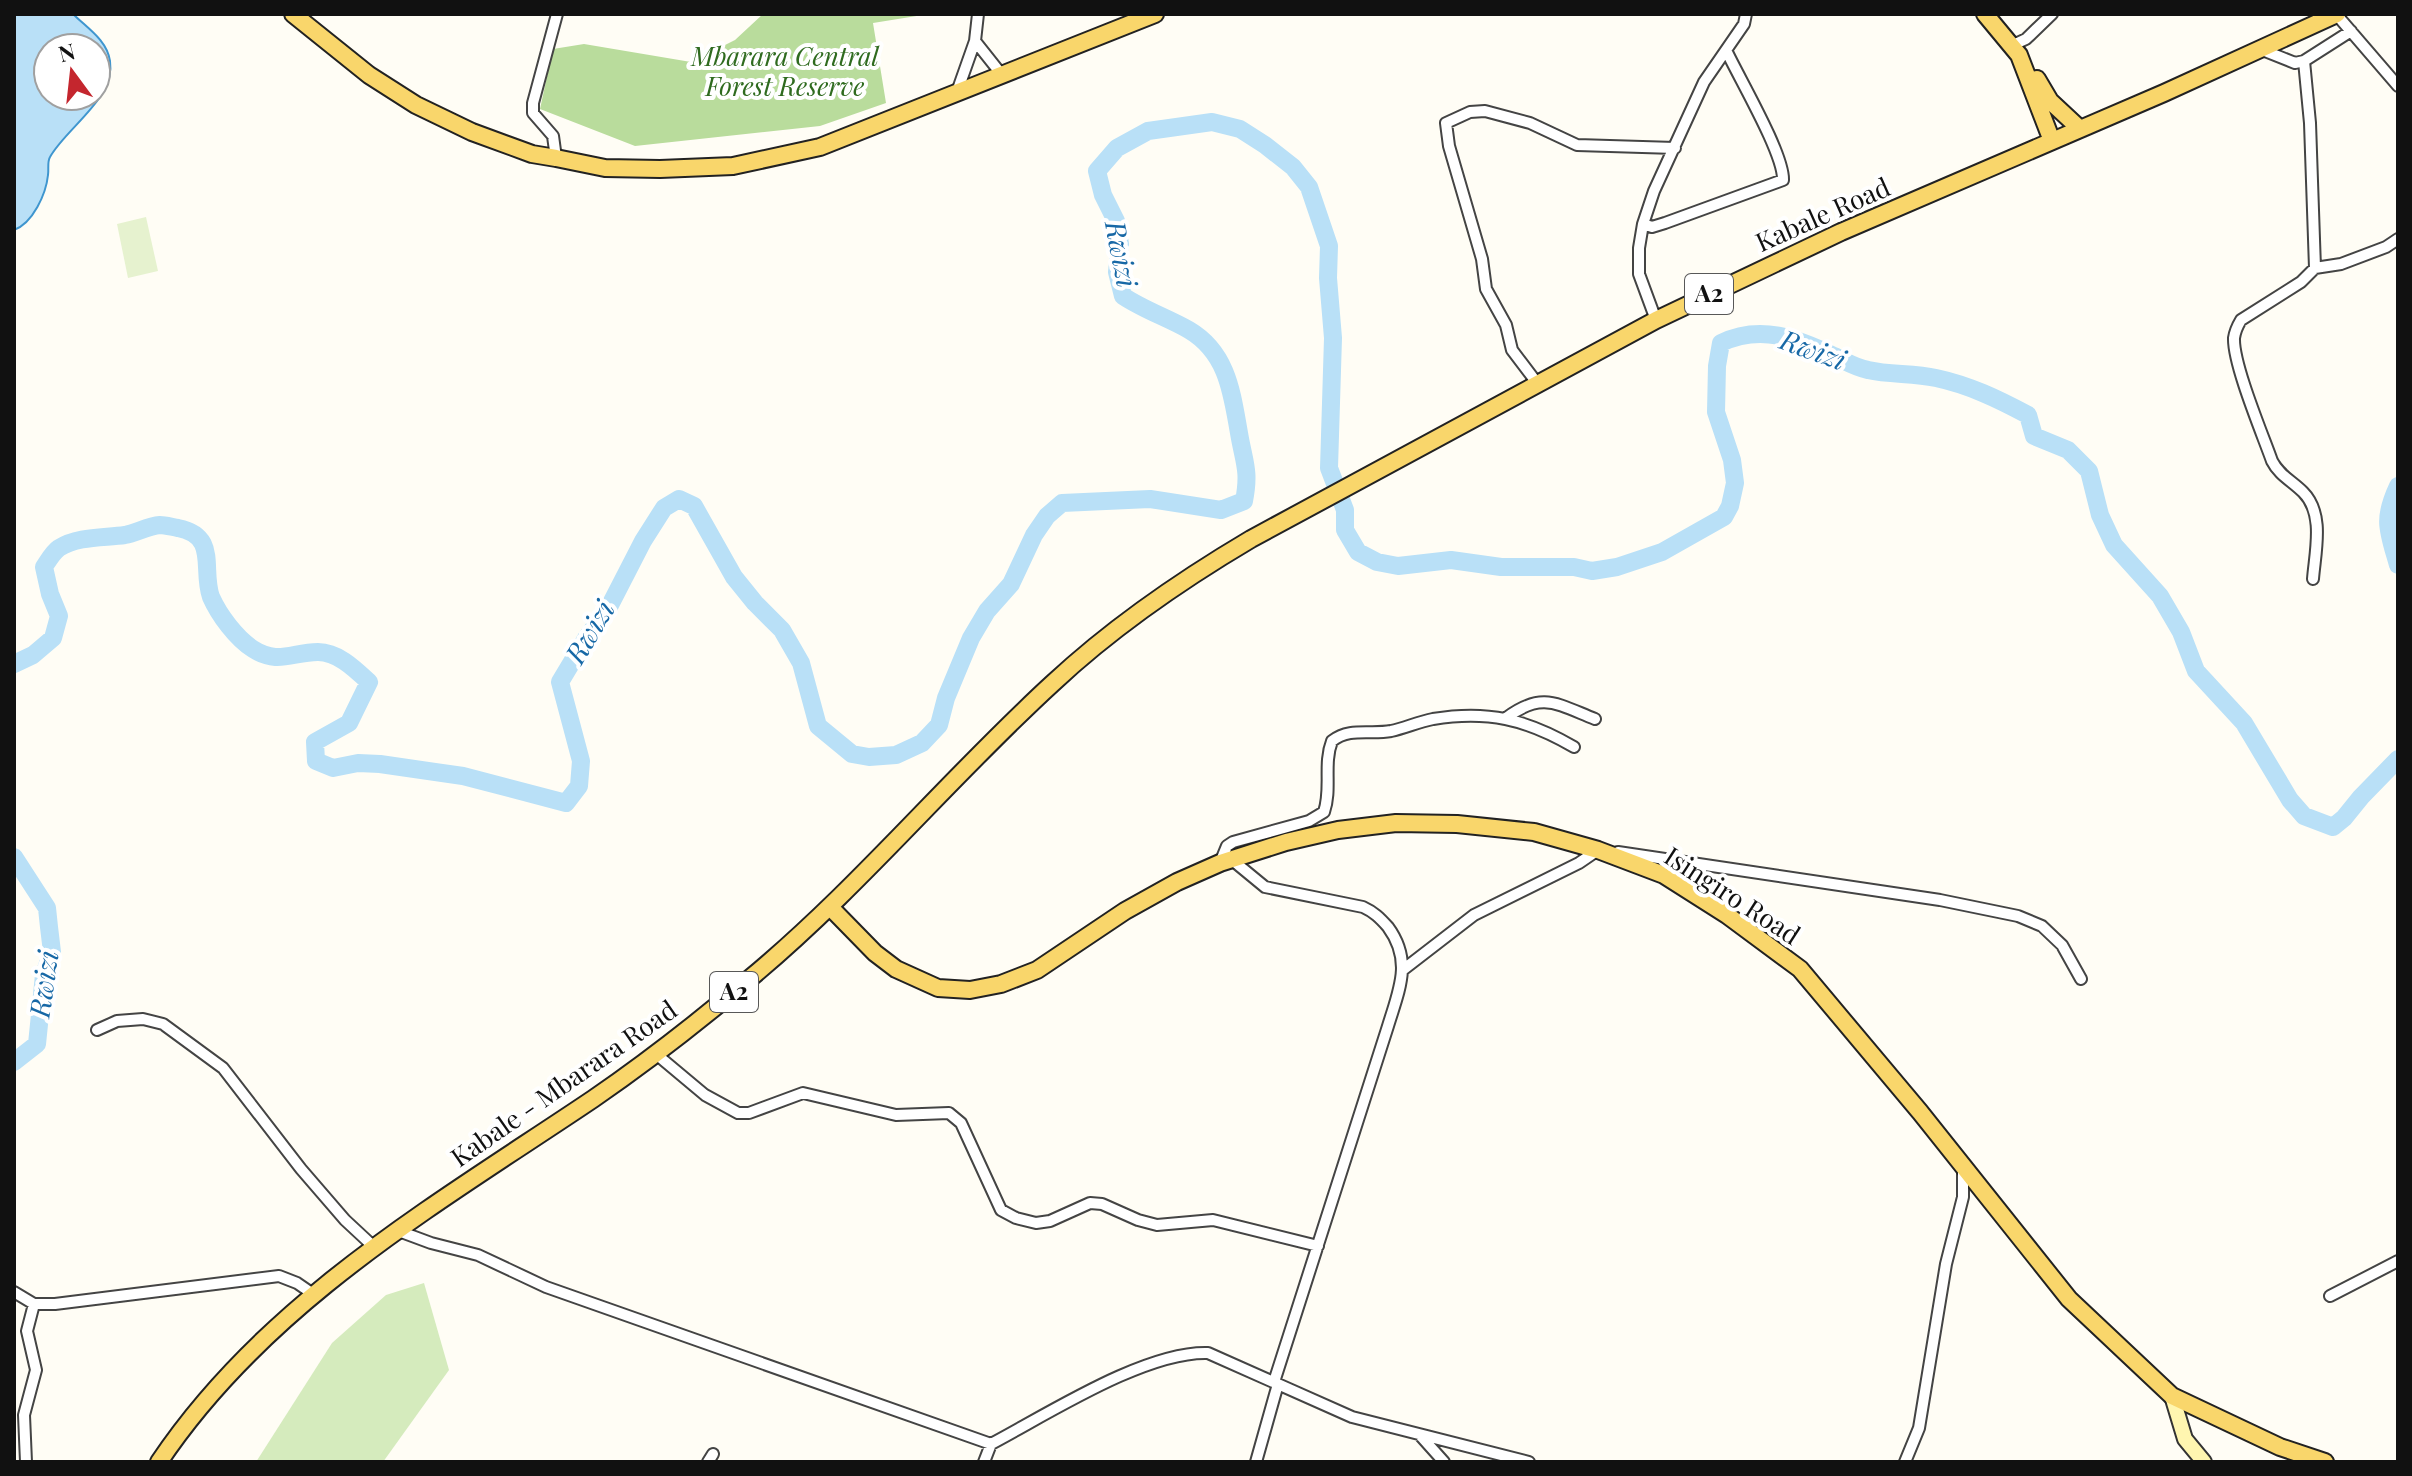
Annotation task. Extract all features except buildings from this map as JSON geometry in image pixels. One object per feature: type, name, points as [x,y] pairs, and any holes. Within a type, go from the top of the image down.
[{"type":"main road","points":[[301,17],[369,75],[416,105],[472,132],[532,154],[605,168],[660,169],[733,166],[820,147],[1155,14]]},
{"type":"main road","points":[[1985,14],[2016,44],[2052,141]]},
{"type":"main road","points":[[1995,14],[2043,92],[2079,128]]},
{"type":"main road","name":"Kabale Road","points":[[1300,511],[1656,320],[1841,232],[2337,14]]},
{"type":"main road","points":[[2022,153],[2036,132],[2037,103]]},
{"type":"main road","name":"Kabale - Mbarara Road","points":[[159,1462],[209,1398],[313,1294],[396,1230],[656,1054],[831,908],[1052,683],[1112,631],[1194,573],[1300,511]]},
{"type":"main road","name":"Isingiro Road","points":[[831,908],[875,953],[896,969],[938,988],[970,990],[1001,984],[1037,970],[1125,911],[1177,882],[1226,861],[1325,833],[1396,823],[1457,824],[1534,832],[1598,850],[1664,875],[1727,915],[1800,969],[2069,1299],[2172,1396],[2280,1447],[2325,1462]]},
{"type":"main road","points":[[2172,1396],[2185,1439],[2204,1462]]},
{"type":"street","points":[[556,158],[553,136],[533,113],[533,103],[557,14]]},
{"type":"street","points":[[957,92],[975,41],[978,14]]},
{"type":"street","points":[[1656,320],[1639,274],[1643,224],[1654,191],[1704,82],[1744,24],[1746,14]]},
{"type":"street","points":[[2016,44],[2026,39],[2052,14]]},
{"type":"street","points":[[2337,14],[2398,86]]},
{"type":"street","points":[[2260,49],[2295,63],[2304,61],[2351,31]]},
{"type":"street","points":[[975,41],[1002,75]]},
{"type":"street","points":[[1643,224],[1652,227],[1665,223],[1783,180],[1772,144],[1726,50]]},
{"type":"street","points":[[2304,61],[2315,268]]},
{"type":"street","points":[[1537,383],[1512,350],[1506,325],[1486,289],[1479,246],[1449,146],[1446,123],[1470,112],[1485,111],[1530,123],[1577,145],[1675,148]]},
{"type":"street","points":[[2313,579],[2314,511],[2306,495],[2281,474],[2272,461],[2239,364],[2234,339],[2241,320],[2301,282],[2315,268],[2341,264],[2386,247],[2398,239]]},
{"type":"street","points":[[1506,718],[1533,702],[1548,701],[1595,719]]},
{"type":"street","points":[[1256,1462],[1276,1383],[1404,969],[1398,941],[1373,911],[1265,887],[1226,861],[1227,846],[1309,821],[1324,812],[1328,801],[1329,749],[1338,736],[1350,732],[1387,731],[1430,719],[1475,714],[1506,718],[1550,733],[1574,747]]},
{"type":"street","points":[[1404,969],[1474,915],[1579,863],[1598,850],[1899,893],[2018,916],[2042,926],[2062,945],[2081,979]]},
{"type":"street","points":[[97,1030],[117,1021],[143,1019],[163,1024],[223,1068],[301,1169],[345,1220],[374,1247]]},
{"type":"street","points":[[656,1054],[705,1095],[738,1113],[749,1113],[803,1093],[896,1115],[949,1113],[961,1123],[1001,1210],[1016,1218],[1036,1223],[1050,1221],[1090,1203],[1102,1204],[1157,1225],[1213,1220],[1318,1246]]},
{"type":"street","points":[[1905,1462],[1919,1428],[1946,1264],[1963,1197],[1963,1167]]},
{"type":"street","points":[[396,1230],[478,1255],[546,1287],[991,1444]]},
{"type":"street","points":[[2330,1296],[2398,1261]]},
{"type":"street","points":[[14,1292],[34,1304],[55,1304],[279,1276],[313,1294]]},
{"type":"street","points":[[26,1462],[24,1415],[36,1370],[27,1331],[34,1304]]},
{"type":"street","points":[[984,1462],[991,1444],[1133,1370],[1186,1352],[1208,1353],[1352,1417],[1529,1462]]},
{"type":"street","points":[[1419,1434],[1444,1462]]},
{"type":"green space","name":"Mbarara Central Forest Reserve","points":[[763,14],[929,14],[873,23],[886,103],[820,126],[635,146],[540,109],[553,49],[584,44],[691,62],[735,40]]},
{"type":"green space","points":[[146,217],[158,271],[128,278],[117,224]]},
{"type":"green space","points":[[424,1283],[449,1370],[383,1462],[256,1462],[332,1343],[386,1295]]},
{"type":"water","points":[[14,14],[73,14],[93,32],[32,32],[32,112],[88,112],[50,157],[47,183],[41,199],[21,226],[14,230]]},
{"type":"waterway","name":"Rwizi","points":[[14,664],[33,655],[53,638],[59,616],[44,567],[57,550],[74,541],[125,535],[156,526],[178,528],[191,532],[204,546],[211,597],[240,639],[270,656],[318,652],[332,655],[346,662],[369,682],[349,723],[315,742],[316,761],[333,768],[358,763],[380,764],[463,776],[566,803],[579,786],[581,761],[560,682],[607,611],[664,508],[679,499],[694,506],[734,577],[782,630],[801,663],[818,726],[852,754],[869,757],[896,755],[922,743],[939,725],[946,698],[971,638],[987,611],[1011,584],[1034,535],[1047,516],[1062,503],[1150,499],[1221,510],[1244,501],[1246,467],[1234,404],[1220,362],[1202,339],[1189,330],[1123,296],[1117,272],[1120,244],[1116,221],[1103,195],[1097,171],[1117,148],[1148,131],[1212,122],[1240,129],[1265,145],[1293,167],[1309,187],[1329,246],[1333,338],[1329,468],[1345,510],[1345,530],[1358,552],[1377,562],[1398,566],[1451,560],[1501,567],[1574,567],[1592,571],[1617,567],[1662,552],[1724,517],[1730,506],[1735,483],[1732,460],[1716,412],[1721,343],[1750,334],[1778,336],[1806,344],[1864,369],[1927,376],[1972,389],[2028,415],[2034,436],[2068,450],[2089,471],[2100,515],[2114,545],[2160,596],[2181,632],[2196,671],[2244,723],[2290,800],[2304,816],[2333,827],[2398,759]]},
{"type":"waterway","name":"Rwizi","points":[[2398,486],[2388,517],[2398,565]]},
{"type":"waterway","name":"Rwizi","points":[[14,857],[47,908],[52,952],[44,975],[37,1044],[14,1062]]}]
